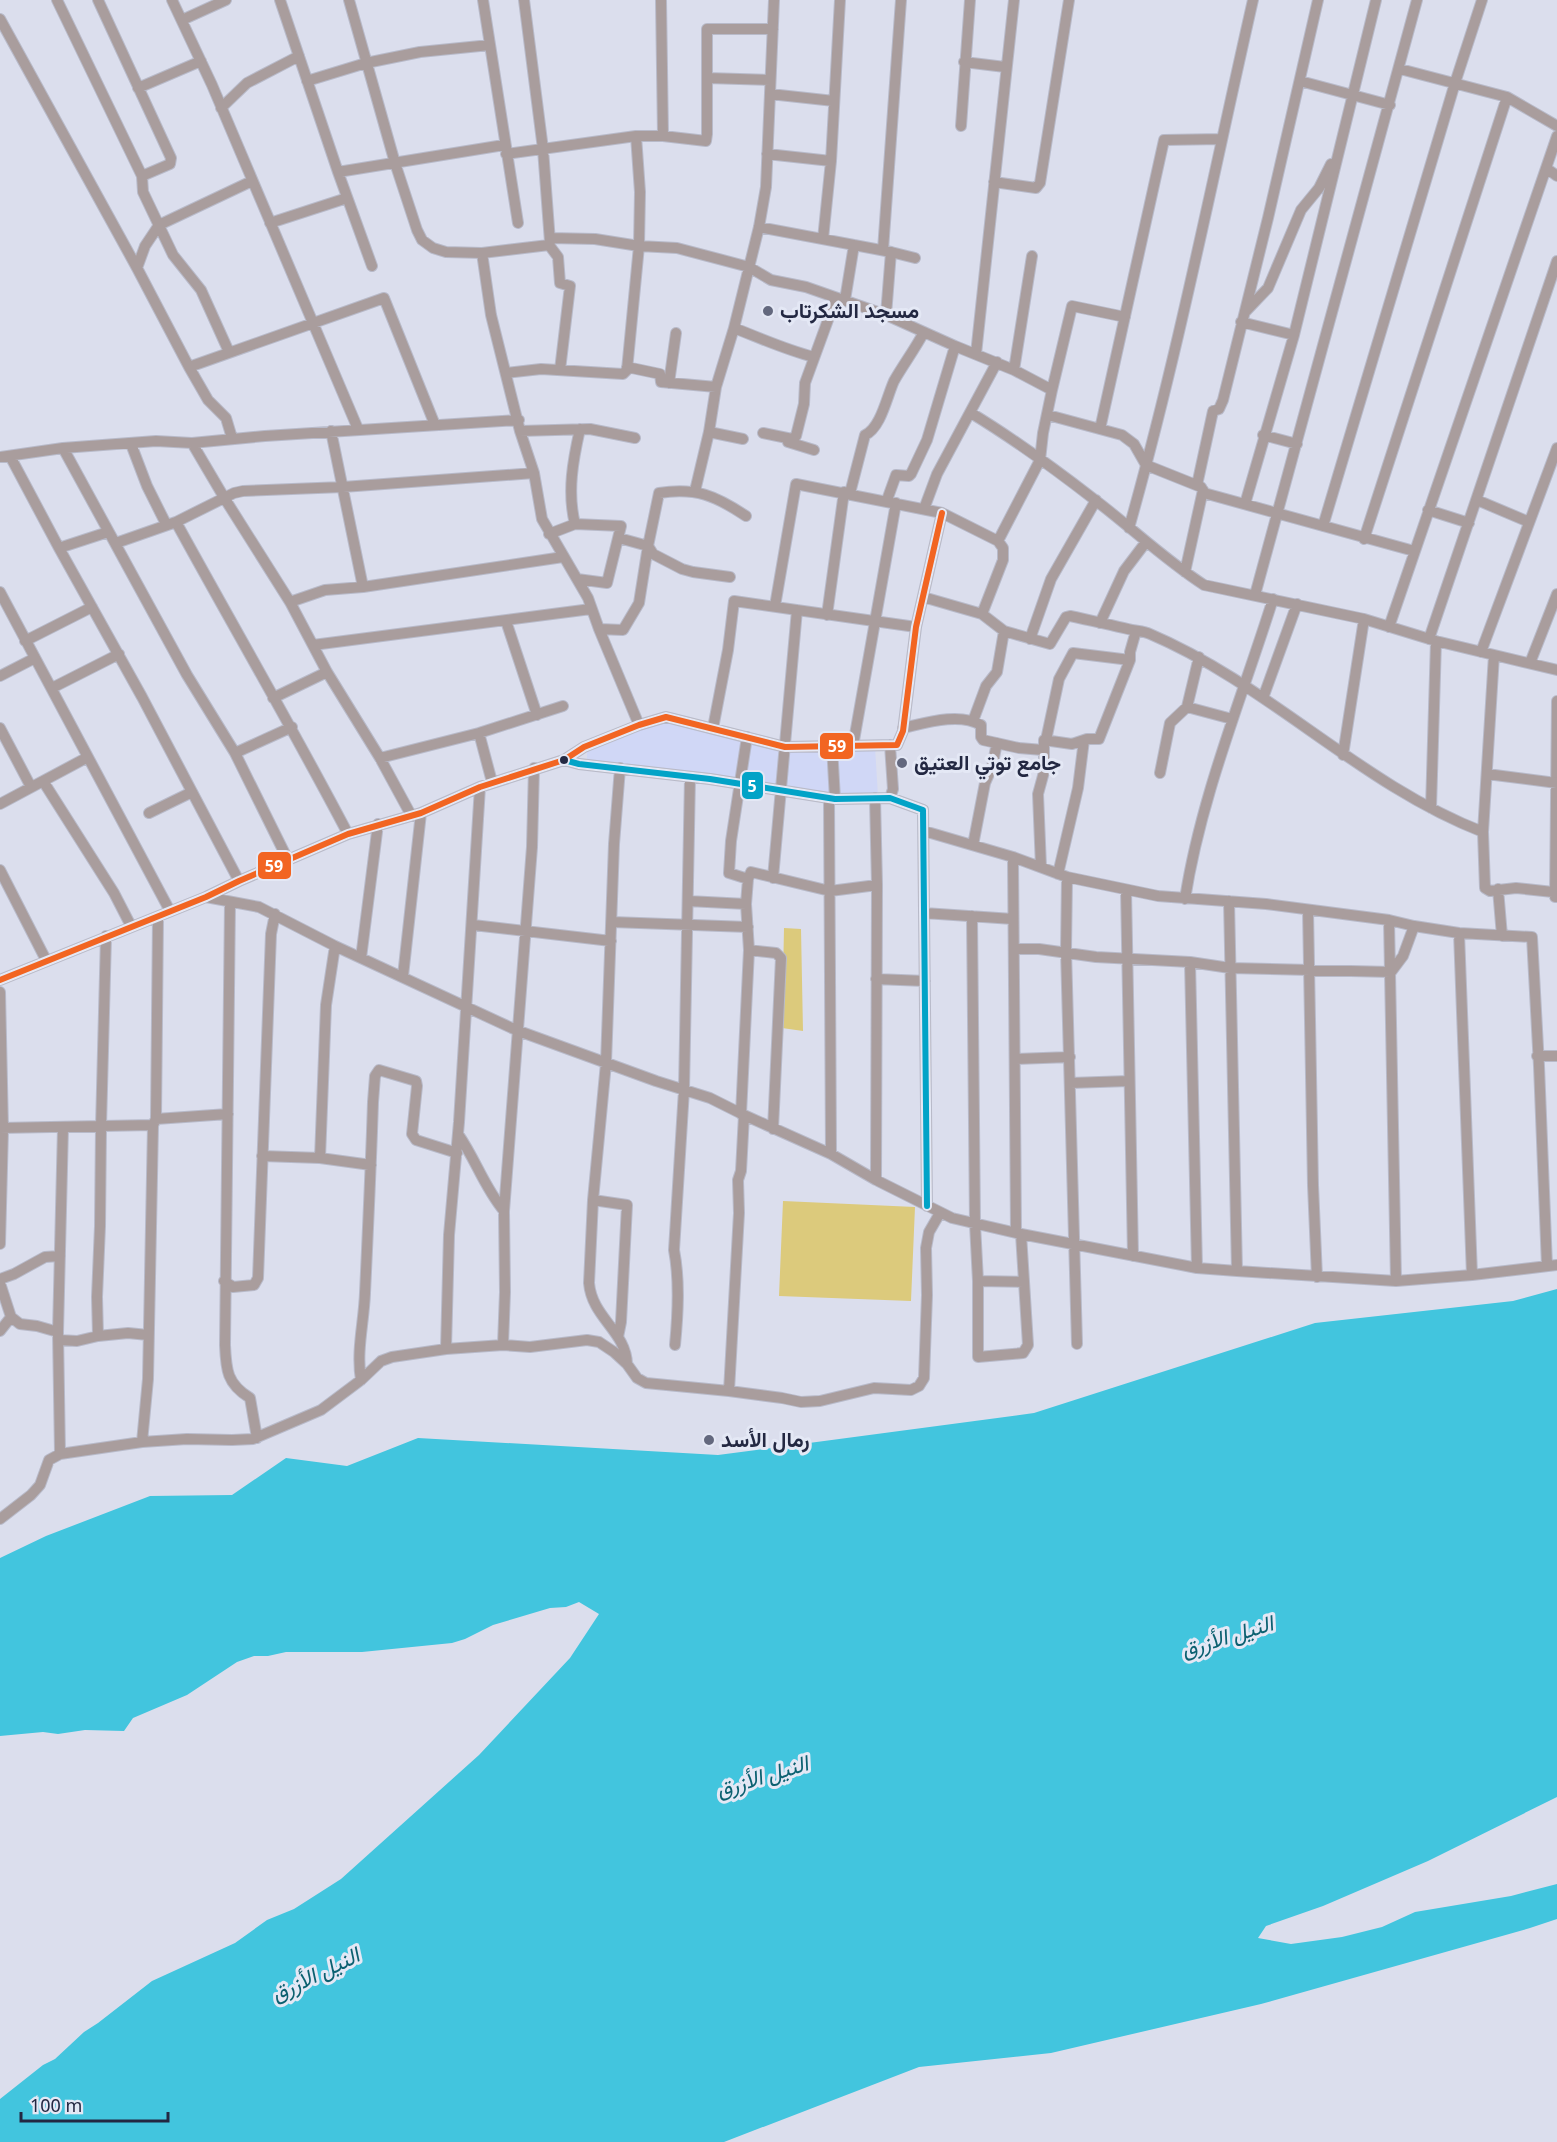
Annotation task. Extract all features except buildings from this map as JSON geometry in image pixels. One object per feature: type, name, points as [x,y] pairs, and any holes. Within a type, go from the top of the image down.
[{"type":"street","points":[[57,0],[142,176],[143,192],[173,255],[201,290],[229,352]]},
{"type":"street","points":[[98,0],[171,161],[170,164],[142,176]]},
{"type":"street","points":[[172,0],[201,61],[358,429]]},
{"type":"street","points":[[182,20],[226,0]]},
{"type":"street","points":[[280,0],[372,266]]},
{"type":"street","points":[[349,0],[395,163],[417,230],[422,240],[433,248],[446,252],[482,253],[550,242],[596,239],[639,246],[677,248],[749,267],[771,280],[806,287],[886,315],[997,362],[1052,390]]},
{"type":"street","points":[[483,0],[518,223]]},
{"type":"street","points":[[524,0],[543,149],[550,242],[558,257],[560,283],[570,286],[561,370]]},
{"type":"street","points":[[661,0],[663,136]]},
{"type":"street","points":[[695,491],[709,432],[716,387],[734,327],[759,227],[766,187],[774,0]]},
{"type":"street","points":[[823,239],[831,161],[840,0]]},
{"type":"street","points":[[886,315],[887,251],[901,0]]},
{"type":"street","points":[[961,126],[970,0]]},
{"type":"street","points":[[976,354],[1014,0]]},
{"type":"street","points":[[994,182],[1036,188],[1040,183],[1069,0]]},
{"type":"street","points":[[1129,528],[1213,183],[1253,0]]},
{"type":"street","points":[[1185,572],[1213,411],[1219,409],[1223,400],[1318,0]]},
{"type":"street","points":[[1245,504],[1263,435],[1272,413],[1294,335],[1376,0]]},
{"type":"street","points":[[1255,595],[1417,0]]},
{"type":"street","points":[[1323,526],[1455,83],[1482,0]]},
{"type":"street","points":[[0,19],[189,367],[208,400],[226,418],[232,438]]},
{"type":"street","points":[[338,172],[505,149],[543,149],[636,136],[663,136],[706,141],[706,31],[708,28],[773,29]]},
{"type":"street","points":[[308,81],[366,63],[420,52],[490,45]]},
{"type":"street","points":[[221,108],[247,83],[299,56]]},
{"type":"street","points":[[138,88],[201,61]]},
{"type":"street","points":[[964,62],[1005,67]]},
{"type":"street","points":[[1400,69],[1507,97],[1557,126]]},
{"type":"street","points":[[707,78],[770,80]]},
{"type":"street","points":[[1300,81],[1390,105]]},
{"type":"street","points":[[770,94],[834,100]]},
{"type":"street","points":[[1364,539],[1507,97]]},
{"type":"street","points":[[506,373],[542,369],[623,374],[627,367],[639,246],[640,192],[636,136]]},
{"type":"street","points":[[1389,627],[1557,136]]},
{"type":"street","points":[[1100,429],[1164,140],[1221,139]]},
{"type":"street","points":[[1242,317],[1268,288],[1301,210],[1319,188],[1338,150]]},
{"type":"street","points":[[767,154],[831,161]]},
{"type":"street","points":[[1546,168],[1557,176]]},
{"type":"street","points":[[137,268],[145,246],[159,225],[252,181]]},
{"type":"street","points":[[270,222],[347,198]]},
{"type":"street","points":[[759,227],[915,258]]},
{"type":"street","points":[[763,433],[792,439],[796,436],[804,404],[805,383],[814,357],[841,299],[854,245]]},
{"type":"street","points":[[482,253],[492,315],[534,473],[542,519],[588,598],[598,629],[639,725]]},
{"type":"street","points":[[1014,370],[1032,256]]},
{"type":"street","points":[[1431,808],[1432,640],[1506,408],[1557,261]]},
{"type":"street","points":[[189,367],[384,298],[435,425]]},
{"type":"street","points":[[998,541],[1040,460],[1043,433],[1072,306],[1125,317]]},
{"type":"street","points":[[1242,317],[1294,335]]},
{"type":"street","points":[[734,327],[789,351],[814,357]]},
{"type":"street","points":[[827,615],[847,493],[866,435],[870,433],[882,414],[893,383],[924,332]]},
{"type":"street","points":[[669,383],[676,333]]},
{"type":"street","points":[[853,746],[876,620],[896,475],[909,476],[927,440],[955,346]]},
{"type":"street","points":[[924,509],[937,474],[997,362]]},
{"type":"street","points":[[627,367],[660,374],[660,381],[716,387]]},
{"type":"street","points":[[971,413],[1014,440],[1096,500],[1146,542],[1204,585],[1364,619],[1432,640],[1557,670]]},
{"type":"street","points":[[1048,415],[1122,435],[1130,440],[1146,465],[1200,488],[1204,493],[1414,551]]},
{"type":"street","points":[[239,880],[119,654],[5,457],[63,448],[156,441],[192,443],[232,438],[435,425],[520,425],[580,429],[635,438]]},
{"type":"street","points":[[575,524],[572,512],[571,474],[580,429]]},
{"type":"street","points":[[331,431],[363,587]]},
{"type":"street","points":[[709,432],[743,438]]},
{"type":"street","points":[[1263,435],[1297,444]]},
{"type":"street","points":[[789,438],[788,442],[814,450]]},
{"type":"street","points":[[192,443],[225,500],[290,602],[327,672],[416,814],[403,976]]},
{"type":"street","points":[[130,444],[147,486],[292,727],[348,834]]},
{"type":"street","points":[[63,448],[188,675],[235,753],[288,860]]},
{"type":"street","points":[[1481,651],[1557,448]]},
{"type":"street","points":[[116,543],[171,523],[225,500],[234,493],[243,491],[343,487],[534,473]]},
{"type":"street","points":[[775,606],[796,484],[942,513],[998,541],[1003,548],[1003,560],[982,614]]},
{"type":"street","points":[[598,629],[623,630],[630,621],[640,598],[659,493],[695,491],[718,498],[746,516]]},
{"type":"street","points":[[1030,639],[1051,579],[1096,500]]},
{"type":"street","points":[[1477,500],[1529,522]]},
{"type":"street","points":[[1428,510],[1469,523]]},
{"type":"street","points":[[0,980],[206,897],[239,880],[348,834],[416,814],[492,782],[564,760],[584,747],[666,717],[784,747],[897,745],[903,728],[916,627],[942,513]]},
{"type":"street","points":[[549,534],[575,524],[620,525],[622,529],[607,583],[577,579]]},
{"type":"street","points":[[59,548],[108,532]]},
{"type":"street","points":[[619,538],[648,546],[653,554],[693,573],[730,578]]},
{"type":"street","points":[[1100,623],[1124,571],[1146,542]]},
{"type":"street","points":[[290,602],[325,590],[363,587],[563,557]]},
{"type":"street","points":[[0,592],[5,612],[26,641],[52,688],[170,911]]},
{"type":"street","points":[[1530,663],[1557,594]]},
{"type":"street","points":[[923,597],[982,614],[1004,631],[1050,644],[1067,616],[1148,633],[1199,657],[1244,684],[1376,778],[1431,808],[1484,832]]},
{"type":"street","points":[[1185,899],[1191,859],[1233,719],[1273,598]]},
{"type":"street","points":[[713,728],[728,650],[734,601],[916,627]]},
{"type":"street","points":[[1263,698],[1297,604]]},
{"type":"street","points":[[26,641],[92,607]]},
{"type":"street","points":[[313,645],[591,609]]},
{"type":"street","points":[[773,878],[797,610]]},
{"type":"street","points":[[1342,755],[1364,619]]},
{"type":"street","points":[[506,621],[537,715]]},
{"type":"street","points":[[973,721],[986,686],[997,672],[1004,631]]},
{"type":"street","points":[[903,728],[937,720],[973,721],[981,725],[983,740],[1019,748],[1072,744],[1099,739],[1130,660],[1136,631]]},
{"type":"street","points":[[1041,867],[1038,794],[1044,772],[1044,745],[1059,679],[1073,653],[1130,660]]},
{"type":"street","points":[[52,688],[119,654]]},
{"type":"street","points":[[1494,655],[1484,832],[1485,888],[1490,891],[1523,888],[1553,892],[1556,897]]},
{"type":"street","points":[[1160,773],[1170,723],[1187,707],[1199,657]]},
{"type":"street","points":[[0,676],[34,658]]},
{"type":"street","points":[[273,698],[327,672]]},
{"type":"street","points":[[1556,897],[1557,701]]},
{"type":"street","points":[[380,758],[479,733],[563,706]]},
{"type":"street","points":[[1187,707],[1233,719]]},
{"type":"street","points":[[235,753],[292,727]]},
{"type":"street","points":[[0,728],[31,787]]},
{"type":"street","points":[[479,733],[492,782]]},
{"type":"street","points":[[747,737],[731,841],[729,873],[748,879]]},
{"type":"street","points":[[1077,1344],[1070,1057],[1062,876],[1084,740]]},
{"type":"street","points":[[973,845],[985,783],[992,767],[997,743]]},
{"type":"street","points":[[831,1154],[832,746]]},
{"type":"street","points":[[890,746],[893,789],[890,798]]},
{"type":"street","points":[[0,804],[88,757]]},
{"type":"street","points":[[564,760],[832,798],[890,798],[923,810],[927,1206]]},
{"type":"street","points":[[503,1345],[504,1211],[535,804],[534,768]]},
{"type":"street","points":[[620,768],[614,844],[606,1063],[593,1200],[589,1283],[590,1296],[603,1320],[627,1351],[627,1364]]},
{"type":"street","points":[[1487,774],[1556,783]]},
{"type":"street","points":[[675,1346],[677,1321],[674,1250],[684,1090],[690,777]]},
{"type":"street","points":[[43,781],[114,893],[131,926]]},
{"type":"street","points":[[446,1349],[449,1235],[457,1153],[480,787]]},
{"type":"street","points":[[149,813],[192,792]]},
{"type":"street","points":[[875,798],[876,1180]]},
{"type":"street","points":[[360,958],[378,824]]},
{"type":"street","points":[[206,897],[259,907],[360,958],[516,1030],[710,1098],[831,1154],[876,1180],[952,1218],[1133,1256],[1197,1268],[1237,1272],[1396,1281],[1552,1265],[1538,1056],[1533,939],[1528,936],[1459,933],[1389,920],[1266,904],[1158,896],[1062,876],[1013,857],[924,831]]},
{"type":"street","points":[[972,916],[978,1357],[1023,1353],[1028,1345],[1018,1233],[1013,857]]},
{"type":"street","points":[[0,870],[46,960]]},
{"type":"street","points":[[729,1391],[739,1212],[738,1180],[741,1171],[749,950],[746,904],[748,879],[751,872],[830,891],[877,885]]},
{"type":"street","points":[[1498,889],[1502,936]]},
{"type":"street","points":[[1126,890],[1133,1256]]},
{"type":"street","points":[[688,901],[746,904]]},
{"type":"street","points":[[1229,901],[1237,1272]]},
{"type":"street","points":[[230,902],[224,1281],[226,1371],[231,1382],[240,1392],[250,1398],[257,1438]]},
{"type":"street","points":[[1308,910],[1317,1277]]},
{"type":"street","points":[[924,913],[1013,919]]},
{"type":"street","points":[[224,1281],[233,1287],[254,1285],[258,1278],[271,934],[275,914]]},
{"type":"street","points":[[142,1442],[148,1379],[158,917]]},
{"type":"street","points":[[1389,920],[1396,1281]]},
{"type":"street","points":[[612,922],[748,927]]},
{"type":"street","points":[[472,925],[611,941]]},
{"type":"street","points":[[1390,972],[1403,956],[1414,926]]},
{"type":"street","points":[[1459,933],[1472,1275]]},
{"type":"street","points":[[98,1336],[106,936]]},
{"type":"street","points":[[320,1158],[326,1005],[335,946]]},
{"type":"street","points":[[1014,949],[1066,951],[1096,957],[1190,962],[1230,968],[1390,972]]},
{"type":"street","points":[[749,950],[776,953],[781,958],[773,1128]]},
{"type":"street","points":[[1190,962],[1197,1268]]},
{"type":"street","points":[[876,980],[925,981]]},
{"type":"street","points":[[0,992],[2,1129],[0,1244]]},
{"type":"street","points":[[1538,1056],[1557,1056]]},
{"type":"street","points":[[1015,1059],[1070,1057]]},
{"type":"street","points":[[361,1380],[359,1337],[365,1296],[375,1076],[379,1070],[416,1081],[412,1134],[416,1140],[457,1153]]},
{"type":"street","points":[[1070,1083],[1130,1081]]},
{"type":"street","points":[[2,1129],[101,1127],[228,1114]]},
{"type":"street","points":[[60,1454],[59,1336],[63,1127]]},
{"type":"street","points":[[458,1134],[470,1152],[490,1194],[504,1211]]},
{"type":"street","points":[[262,1156],[320,1158],[371,1165]]},
{"type":"street","points":[[593,1200],[627,1205],[621,1322],[618,1337]]},
{"type":"street","points":[[0,1519],[31,1495],[40,1485],[49,1460],[60,1454],[142,1442],[257,1438],[321,1410],[361,1380],[381,1361],[392,1357],[446,1349],[503,1345],[530,1347],[587,1340],[599,1342],[614,1352],[637,1378],[646,1383],[729,1391],[801,1402],[820,1401],[874,1388],[911,1390],[919,1386],[924,1378],[926,1248],[929,1232],[940,1213]]},
{"type":"street","points":[[60,1256],[45,1257],[0,1281],[11,1317],[20,1324],[37,1326],[76,1341],[128,1333],[148,1335]]},
{"type":"street","points":[[978,1281],[1024,1282]]},
{"type":"street","points":[[0,1331],[11,1317]]},
{"type":"shaded area","points":[[666,719],[784,748],[875,747],[878,796],[832,797],[587,763],[587,749]]},
{"type":"shaded area","points":[[784,928],[801,929],[803,1031],[782,1028]]},
{"type":"shaded area","points":[[783,1201],[915,1207],[911,1301],[779,1296]]},
{"type":"water","name":"النيل الأزرق","points":[[1557,1289],[1557,1797],[1428,1861],[1323,1906],[1266,1926],[1258,1938],[1291,1944],[1342,1937],[1382,1927],[1415,1912],[1511,1896],[1557,1884],[1557,1919],[1261,2004],[1051,2053],[919,2067],[724,2142],[0,2142],[0,2099],[43,2065],[55,2059],[84,2032],[152,1981],[235,1943],[267,1920],[294,1909],[341,1879],[479,1755],[570,1658],[599,1614],[579,1602],[493,1625],[452,1643],[362,1652],[286,1652],[254,1656],[237,1662],[187,1695],[133,1718],[124,1731],[85,1730],[58,1734],[43,1732],[0,1736],[0,1558],[46,1536],[150,1496],[232,1495],[286,1458],[347,1466],[418,1438],[718,1455],[1034,1413],[1315,1323],[1513,1301]]},
{"type":"transit line","name":"59","points":[[0,980],[206,897],[348,834],[421,813],[480,787],[564,760],[584,747],[666,717],[785,747],[897,745],[903,731],[916,627],[942,513]]},
{"type":"transit line","name":"5","points":[[564,760],[579,764],[710,779],[835,799],[890,798],[923,810],[927,1206]]},
{"type":"place","name":"مسجد الشكرتاب","points":[[768,311]]},
{"type":"place","name":"جامع توتي العتيق","points":[[902,763]]},
{"type":"place","name":"رمال الأسد","points":[[709,1440]]}]
